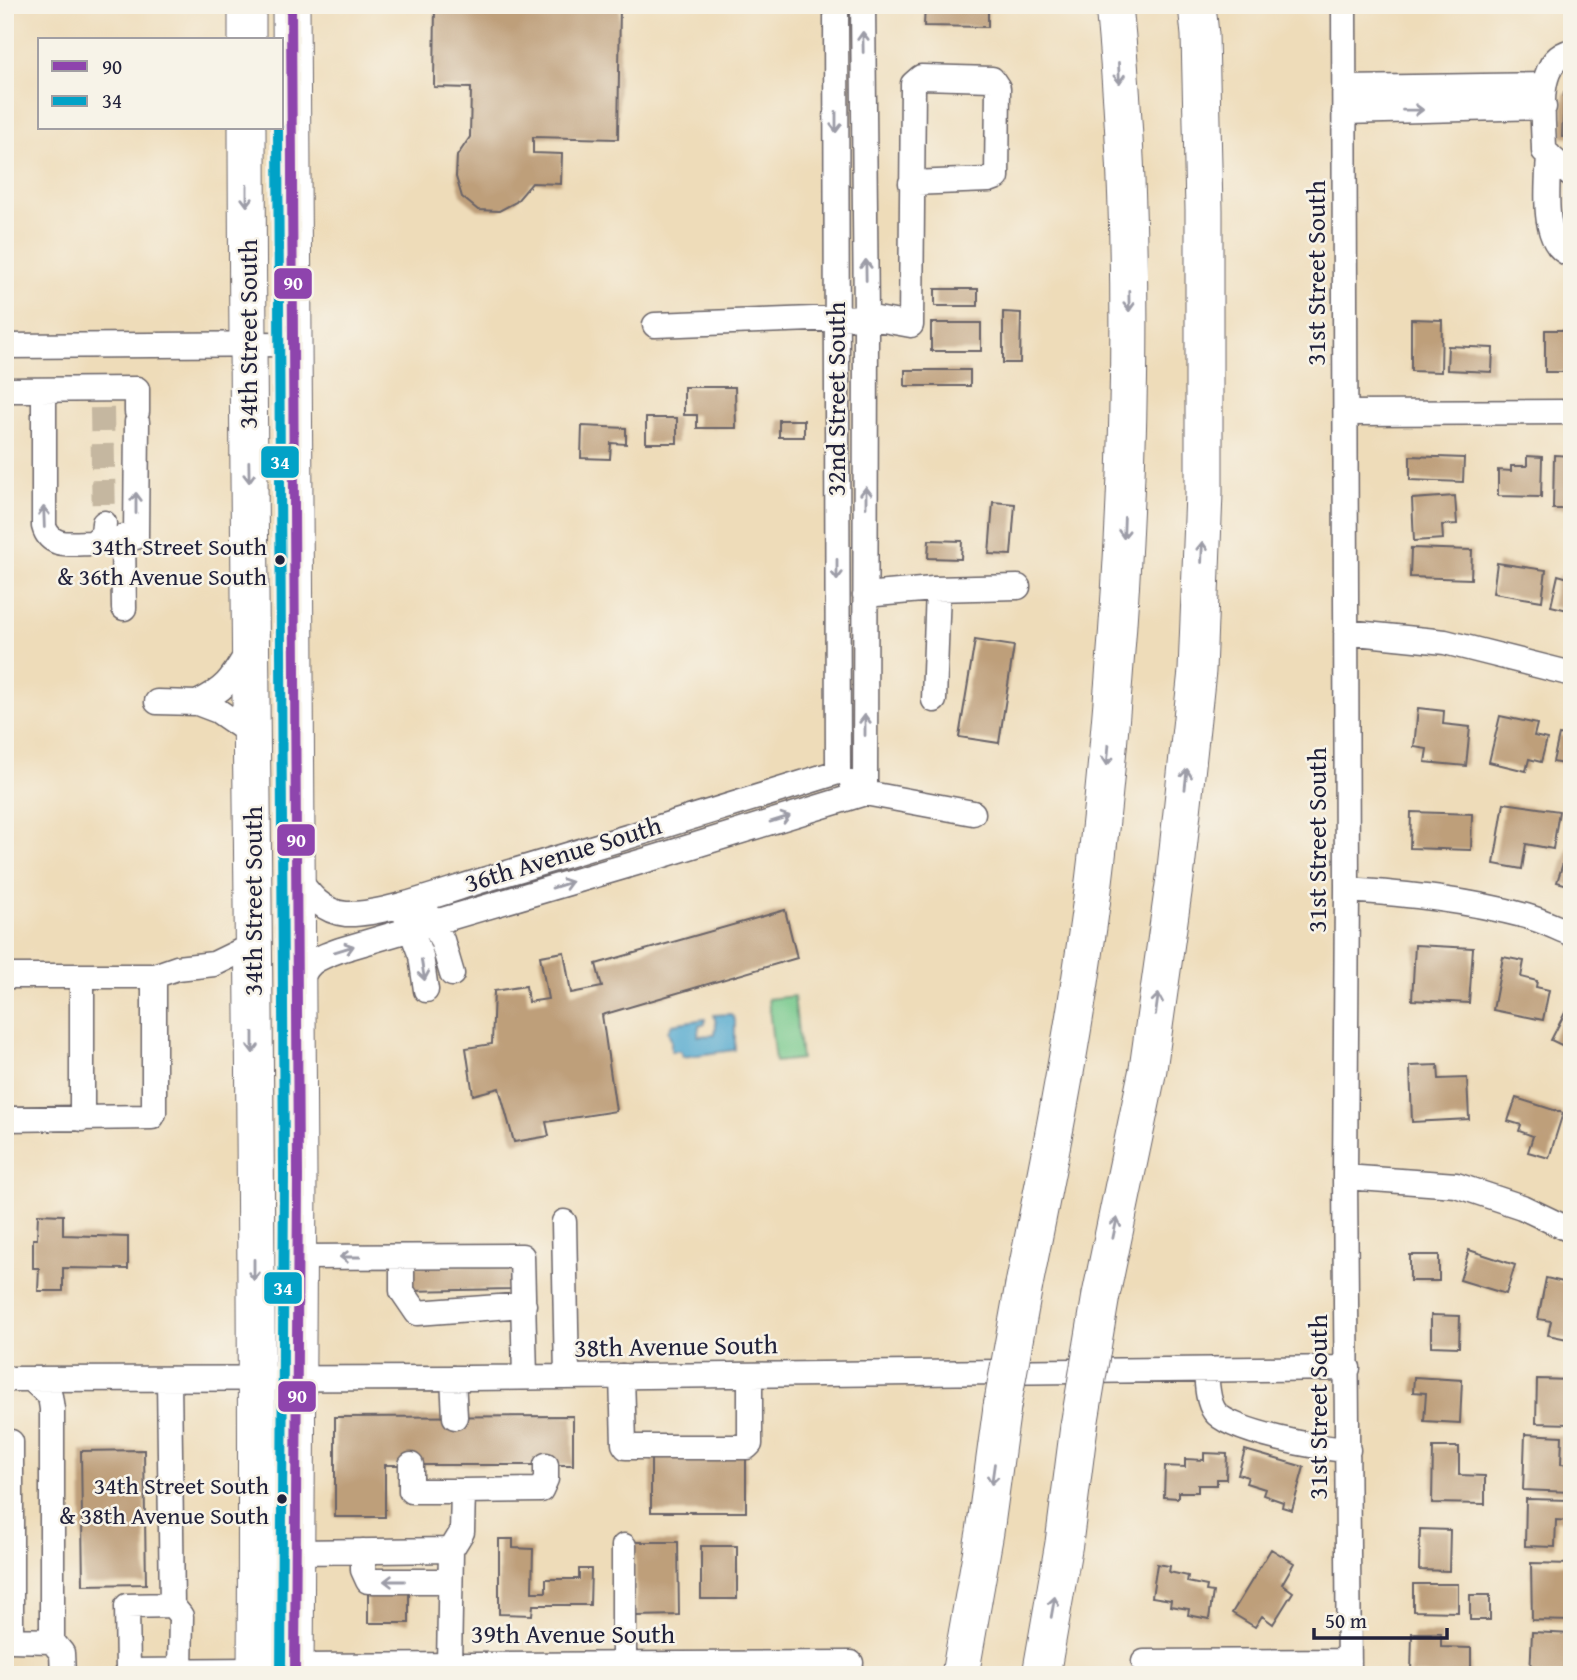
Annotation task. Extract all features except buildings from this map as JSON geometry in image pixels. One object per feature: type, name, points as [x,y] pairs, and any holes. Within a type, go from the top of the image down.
[{"type":"highway","points":[[247,5],[247,38]]},
{"type":"highway","points":[[273,5],[274,38]]},
{"type":"highway","name":"34th Street South","points":[[291,5],[286,100],[292,344],[298,991],[295,1670]]},
{"type":"highway","points":[[960,1675],[985,1532],[1002,1407],[1062,1096],[1087,939],[1107,763],[1121,595],[1130,386],[1128,215],[1114,5]]},
{"type":"highway","points":[[1041,1675],[1064,1543],[1079,1426],[1101,1294],[1148,1069],[1175,878],[1197,671],[1204,494],[1204,210],[1197,5]]},
{"type":"highway","name":"34th Street South","points":[[247,130],[247,345],[253,735],[256,1672]]},
{"type":"highway","points":[[253,735],[272,762],[276,911],[283,927],[297,938]]},
{"type":"highway","points":[[253,946],[271,966],[275,981],[279,1131],[284,1149],[298,1175]]},
{"type":"street","name":"32nd Street South","points":[[836,5],[838,772]]},
{"type":"street","name":"32nd Street South","points":[[863,5],[866,317],[865,793]]},
{"type":"street","name":"31st Street South","points":[[1344,5],[1347,890],[1345,1177],[1349,1668]]},
{"type":"street","points":[[1572,51],[1563,53],[1552,62],[1544,96],[1544,151],[1572,176]]},
{"type":"street","points":[[655,326],[866,317],[911,326],[911,183],[912,84],[916,79],[933,77],[992,79],[998,88],[997,177],[989,180],[911,183]]},
{"type":"street","points":[[1344,100],[1544,96]]},
{"type":"street","points":[[1549,155],[1547,208],[1551,226],[1556,244],[1561,251],[1572,256]]},
{"type":"street","points":[[5,346],[292,344]]},
{"type":"street","points":[[5,390],[44,390],[101,399],[137,389],[136,537],[123,537],[124,608]]},
{"type":"street","points":[[44,390],[44,526],[47,536],[57,544],[93,543],[103,534],[104,523]]},
{"type":"street","points":[[1346,413],[1572,412]]},
{"type":"street","points":[[865,595],[937,589],[1018,587]]},
{"type":"street","points":[[934,700],[937,589]]},
{"type":"street","points":[[1346,632],[1445,642],[1572,674]]},
{"type":"street","points":[[197,703],[219,692],[252,647]]},
{"type":"street","points":[[157,702],[197,703],[218,711],[253,735]]},
{"type":"street","name":"36th Avenue South","points":[[297,877],[317,902],[342,914],[357,914],[411,901],[645,833],[838,772],[865,793],[973,813]]},
{"type":"street","name":"36th Avenue South","points":[[298,991],[302,977],[312,961],[340,950],[865,793]]},
{"type":"street","points":[[645,833],[657,857]]},
{"type":"street","points":[[1347,890],[1417,894],[1470,903],[1528,917],[1572,934]]},
{"type":"street","points":[[411,901],[422,927],[421,956],[426,990]]},
{"type":"street","points":[[422,927],[442,940],[452,974]]},
{"type":"street","points":[[5,976],[154,976],[177,968],[214,964],[253,946]]},
{"type":"street","points":[[82,976],[82,1119]]},
{"type":"street","points":[[5,1119],[147,1119],[154,1114],[154,976]]},
{"type":"street","points":[[1345,1177],[1456,1185],[1522,1207],[1572,1231]]},
{"type":"street","points":[[564,1222],[567,1377]]},
{"type":"street","points":[[297,1257],[522,1256],[525,1377]]},
{"type":"street","points":[[402,1257],[402,1291],[417,1313],[524,1306]]},
{"type":"street","name":"38th Avenue South","points":[[5,1379],[453,1378],[1348,1368]]},
{"type":"street","points":[[1206,1370],[1212,1409],[1227,1422],[1322,1449],[1348,1450]]},
{"type":"street","points":[[622,1376],[623,1435],[626,1447],[747,1447],[750,1444],[751,1425],[750,1375]]},
{"type":"street","points":[[453,1378],[455,1417]]},
{"type":"street","points":[[31,1379],[50,1396],[52,1409],[52,1641],[62,1653],[63,1675]]},
{"type":"street","points":[[169,1379],[172,1605],[181,1616],[187,1672]]},
{"type":"street","points":[[5,1442],[11,1442],[8,1640],[52,1641]]},
{"type":"street","points":[[411,1465],[411,1491],[463,1491],[541,1490],[546,1479],[546,1465]]},
{"type":"street","points":[[449,1665],[451,1550],[462,1532],[463,1491]]},
{"type":"street","points":[[611,1668],[624,1546]]},
{"type":"street","points":[[296,1552],[451,1550]]},
{"type":"street","points":[[363,1551],[363,1570],[368,1581],[450,1581]]},
{"type":"street","points":[[172,1605],[127,1606],[127,1673],[256,1672]]},
{"type":"street","points":[[1144,1662],[1349,1668]]},
{"type":"street","name":"39th Avenue South","points":[[295,1670],[449,1665],[492,1670],[851,1663]]},
{"type":"green space","points":[[794,996],[801,1059],[775,1062],[768,999]]},
{"type":"water","points":[[731,1014],[735,1020],[735,1050],[683,1057],[680,1051],[671,1051],[668,1031],[672,1024],[705,1019],[705,1024],[699,1026],[698,1036],[715,1035],[714,1015]]},
{"type":"tunnel","points":[[102,408],[104,523]]},
{"type":"transit line","name":"90","points":[[291,5],[298,1175],[295,1675]]},
{"type":"transit line","name":"34","points":[[278,130],[284,1175],[281,1675]]},
{"type":"place","name":"34th Street South & 36th Avenue South","points":[[280,560]]},
{"type":"place","name":"34th Street South & 38th Avenue South","points":[[282,1499]]}]
